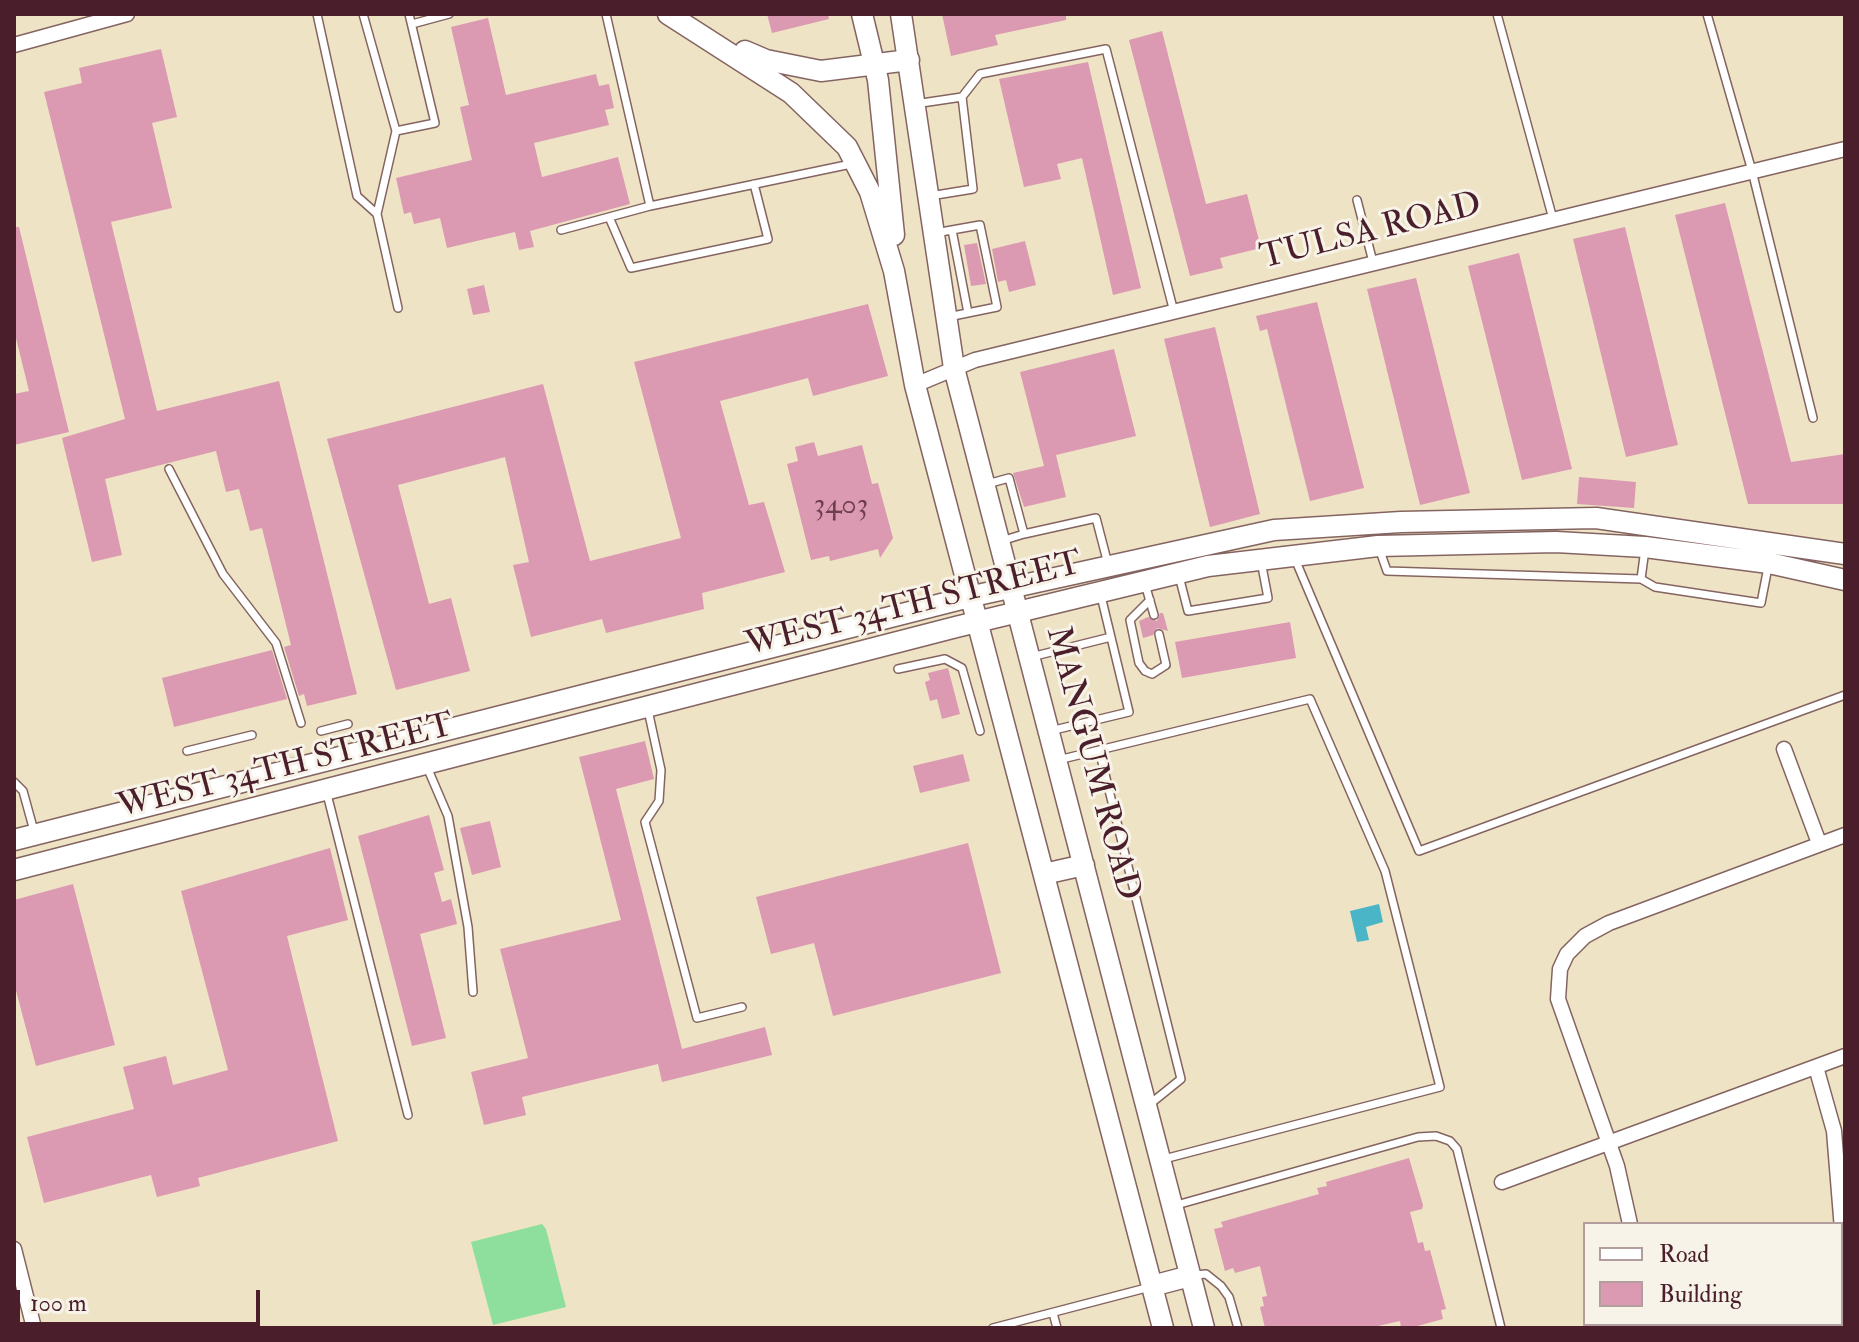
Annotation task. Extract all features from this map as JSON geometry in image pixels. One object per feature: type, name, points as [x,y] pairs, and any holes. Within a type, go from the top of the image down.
[{"type":"main road","points":[[668,14],[791,93],[847,147],[870,192],[894,271]]},
{"type":"main road","points":[[862,14],[878,80],[894,271],[915,385],[973,596],[1163,1328]]},
{"type":"main road","name":"MANGUM ROAD","points":[[901,14],[927,197],[942,232],[946,317],[954,368],[987,484],[1048,731],[1204,1328]]},
{"type":"main road","points":[[689,26],[766,60],[821,71],[909,60]]},
{"type":"main road","name":"WEST 34TH STREET","points":[[14,840],[1012,586],[1274,530],[1432,521],[1596,518],[1845,554]]},
{"type":"main road","points":[[1274,530],[1277,556]]},
{"type":"main road","name":"WEST 34TH STREET","points":[[14,870],[326,792],[979,621],[1100,592],[1147,591],[1178,573],[1277,556],[1378,546],[1556,542],[1645,547],[1769,563],[1845,580]]},
{"type":"main road","points":[[320,763],[326,792]]},
{"type":"main road","points":[[1044,874],[1084,865]]},
{"type":"main road","points":[[1152,1286],[1190,1276]]},
{"type":"street","points":[[14,45],[127,14]]},
{"type":"street","name":"TULSA ROAD","points":[[915,385],[975,360],[1845,149]]},
{"type":"street","points":[[1784,749],[1819,843]]},
{"type":"street","points":[[1630,1222],[1627,1201],[1609,1144],[1558,999],[1560,969],[1567,954],[1596,929],[1845,835]]},
{"type":"street","points":[[1502,1182],[1845,1056]]},
{"type":"street","points":[[1816,1067],[1834,1131],[1841,1222]]},
{"type":"street","points":[[1843,1241],[1845,1266]]},
{"type":"street","points":[[14,1249],[34,1328]]},
{"type":"lane","points":[[317,14],[357,196],[377,214]]},
{"type":"lane","points":[[363,14],[396,131],[377,214],[398,308]]},
{"type":"lane","points":[[396,131],[435,123],[409,14]]},
{"type":"lane","points":[[412,24],[449,14]]},
{"type":"lane","points":[[606,14],[650,206]]},
{"type":"lane","points":[[1497,14],[1553,219]]},
{"type":"lane","points":[[1707,14],[1752,171],[1813,418]]},
{"type":"lane","points":[[915,104],[962,97],[980,74],[1106,49],[1174,312]]},
{"type":"lane","points":[[927,197],[973,189],[962,97]]},
{"type":"lane","points":[[561,230],[650,206],[857,163]]},
{"type":"lane","points":[[609,217],[631,268],[768,239],[754,184]]},
{"type":"lane","points":[[1357,200],[1373,262]]},
{"type":"lane","points":[[946,317],[968,313],[997,307],[985,265],[980,225],[942,232],[964,269],[968,313]]},
{"type":"lane","points":[[169,469],[223,574],[276,643],[301,723]]},
{"type":"lane","points":[[987,484],[1009,478],[1024,534]]},
{"type":"lane","points":[[1001,541],[1096,518],[1108,565]]},
{"type":"lane","points":[[1378,546],[1387,571],[1641,579],[1655,587],[1761,603],[1769,563]]},
{"type":"lane","points":[[1641,579],[1645,547]]},
{"type":"lane","points":[[1178,573],[1188,611],[1268,598],[1277,556]]},
{"type":"lane","points":[[1277,556],[1419,851],[1845,695]]},
{"type":"lane","points":[[1147,591],[1154,615]]},
{"type":"lane","points":[[1147,591],[1130,620],[1139,663],[1152,674],[1166,665],[1159,634]]},
{"type":"lane","points":[[1048,731],[1129,712],[1100,592]]},
{"type":"lane","points":[[1029,657],[1111,637]]},
{"type":"lane","points":[[898,669],[945,659],[962,668],[980,731]]},
{"type":"lane","points":[[1056,761],[1310,699],[1385,871],[1440,1087],[1161,1160]]},
{"type":"lane","points":[[647,707],[661,770],[659,801],[645,822],[697,1018],[742,1007]]},
{"type":"lane","points":[[321,731],[348,724]]},
{"type":"lane","points":[[187,751],[252,735]]},
{"type":"lane","points":[[1099,750],[1181,1079],[1147,1107]]},
{"type":"lane","points":[[426,765],[448,816],[468,927],[473,992]]},
{"type":"lane","points":[[14,782],[23,791],[35,835]]},
{"type":"lane","points":[[326,792],[408,1115]]},
{"type":"lane","points":[[1172,1206],[1418,1137],[1436,1136],[1450,1141],[1457,1149],[1501,1328]]},
{"type":"lane","points":[[1190,1276],[1206,1274],[1221,1286],[1229,1297],[1238,1328]]},
{"type":"lane","points":[[993,1328],[1152,1286]]},
{"type":"lane","points":[[1053,1313],[1057,1328]]},
{"type":"green space","points":[[542,1224],[546,1229],[566,1307],[493,1325],[471,1242]]},
{"type":"water","points":[[1379,904],[1383,922],[1366,927],[1369,940],[1357,942],[1350,911]]},
{"type":"building","points":[[767,14],[828,14],[829,19],[772,33]]},
{"type":"building","points":[[942,14],[1066,14],[1066,20],[995,35],[998,45],[951,56]]},
{"type":"building","points":[[488,18],[506,95],[596,74],[599,86],[609,84],[614,108],[605,110],[609,125],[534,143],[542,177],[618,157],[630,204],[530,231],[534,247],[519,250],[515,232],[447,248],[440,218],[414,224],[411,212],[404,214],[396,178],[472,160],[460,107],[469,105],[451,27]]},
{"type":"building","points":[[1162,31],[1206,204],[1247,194],[1261,248],[1220,258],[1223,268],[1190,276],[1129,40]]},
{"type":"building","points":[[161,49],[177,117],[152,123],[172,208],[111,222],[157,411],[279,381],[357,694],[307,706],[304,694],[299,696],[284,647],[291,645],[262,528],[250,531],[239,489],[226,492],[216,451],[105,479],[122,555],[92,562],[62,438],[125,419],[44,92],[82,83],[79,68]]},
{"type":"building","points":[[1088,62],[1141,288],[1113,295],[1082,158],[1057,164],[1061,179],[1024,187],[999,79]]},
{"type":"building","points":[[1725,203],[1791,462],[1845,454],[1845,504],[1748,504],[1675,215]]},
{"type":"building","points":[[14,227],[19,227],[69,432],[14,445],[14,394],[29,391],[14,330]]},
{"type":"building","points":[[1625,227],[1678,445],[1626,457],[1573,239]]},
{"type":"building","points":[[1025,241],[1036,285],[1009,292],[1006,280],[998,282],[992,249]]},
{"type":"building","points":[[977,243],[986,284],[971,286],[964,245]]},
{"type":"building","points":[[1519,253],[1572,469],[1522,480],[1468,266]]},
{"type":"building","points":[[1416,278],[1470,493],[1420,505],[1367,289]]},
{"type":"building","points":[[484,285],[490,312],[473,315],[467,289]]},
{"type":"building","points":[[1317,302],[1364,488],[1310,501],[1267,329],[1260,331],[1256,316]]},
{"type":"building","points":[[868,304],[888,376],[813,396],[808,378],[720,401],[749,505],[764,502],[785,572],[702,593],[704,609],[606,633],[602,619],[531,637],[513,565],[529,562],[505,457],[398,485],[429,604],[451,598],[470,671],[396,690],[327,439],[543,384],[590,561],[681,538],[634,362]]},
{"type":"building","points":[[1215,327],[1260,514],[1210,527],[1164,339]]},
{"type":"building","points":[[1114,349],[1136,436],[1056,455],[1066,497],[1024,507],[1013,473],[1044,466],[1020,372]]},
{"type":"building","points":[[814,442],[818,456],[862,445],[872,484],[878,483],[893,538],[880,558],[878,549],[830,561],[829,556],[811,560],[787,464],[798,461],[795,447]]},
{"type":"building","points":[[1579,477],[1636,482],[1634,508],[1577,504]]},
{"type":"building","points":[[1163,613],[1168,631],[1157,628],[1153,635],[1143,638],[1139,621],[1148,617],[1157,621]]},
{"type":"building","points":[[1290,622],[1296,658],[1182,678],[1175,642]]},
{"type":"building","points":[[272,650],[287,699],[174,727],[162,678]]},
{"type":"building","points":[[948,668],[960,714],[942,719],[937,699],[930,701],[925,682],[930,680],[928,673]]},
{"type":"building","points":[[645,741],[654,779],[616,789],[682,1049],[765,1027],[772,1055],[662,1082],[658,1064],[596,1079],[522,1097],[526,1115],[484,1125],[471,1072],[528,1058],[500,949],[621,920],[579,757]]},
{"type":"building","points":[[963,754],[970,781],[920,793],[913,766]]},
{"type":"building","points":[[429,815],[444,870],[434,873],[442,902],[451,899],[457,924],[420,934],[446,1038],[412,1046],[358,836]]},
{"type":"building","points":[[490,821],[501,867],[472,875],[460,828]]},
{"type":"building","points":[[968,843],[1001,973],[833,1016],[814,943],[771,954],[756,897]]},
{"type":"building","points":[[330,848],[348,920],[287,936],[338,1141],[198,1178],[200,1186],[157,1197],[151,1175],[44,1203],[27,1137],[134,1109],[123,1067],[166,1056],[173,1085],[228,1070],[181,891]]},
{"type":"building","points":[[73,884],[115,1045],[36,1066],[14,983],[14,900]]},
{"type":"building","points":[[1409,1158],[1423,1205],[1422,1209],[1410,1212],[1418,1243],[1423,1242],[1425,1251],[1430,1250],[1446,1309],[1441,1310],[1443,1319],[1410,1328],[1401,1328],[1400,1321],[1369,1328],[1265,1328],[1260,1307],[1264,1306],[1262,1297],[1267,1296],[1260,1266],[1235,1273],[1233,1268],[1225,1271],[1214,1229],[1223,1227],[1221,1222],[1319,1194],[1317,1188],[1327,1186],[1326,1182]]}]
